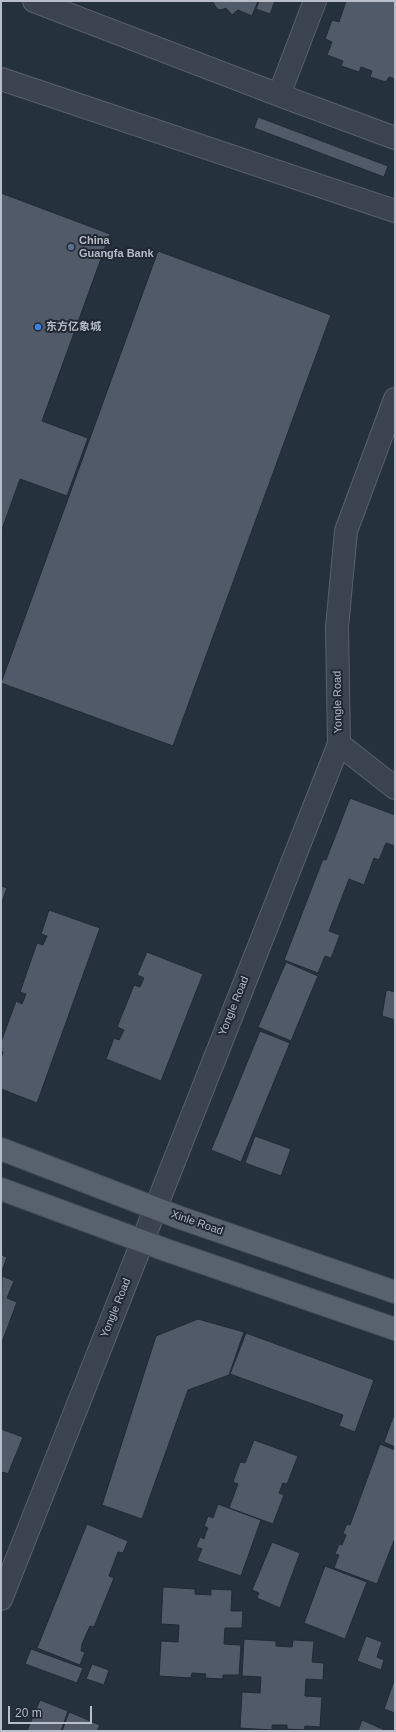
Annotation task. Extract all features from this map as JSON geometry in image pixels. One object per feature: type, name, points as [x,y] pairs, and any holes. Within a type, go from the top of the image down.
[{"type":"main road","name":"Xinle Road","points":[[1,1149],[155,1209],[395,1292]]},
{"type":"main road","points":[[1,1189],[142,1241],[395,1329]]},
{"type":"street","points":[[34,1],[395,138]]},
{"type":"street","points":[[279,95],[314,1]]},
{"type":"street","points":[[1,79],[395,211]]},
{"type":"street","name":"Yongle Road","points":[[1,1599],[339,744],[337,627],[346,531],[395,399]]},
{"type":"street","points":[[339,744],[395,788]]},
{"type":"building","points":[[212,1],[258,1],[252,16],[238,10],[232,15],[226,8],[221,10],[217,9]]},
{"type":"building","points":[[259,1],[275,1],[270,14],[256,9]]},
{"type":"building","points":[[346,1],[395,1],[395,79],[389,77],[386,82],[370,77],[372,71],[361,67],[359,72],[341,66],[343,61],[327,55],[332,42],[325,39],[332,20],[339,22]]},
{"type":"building","points":[[258,117],[388,166],[384,177],[254,128]]},
{"type":"building","name":"东方亿象城","points":[[1,193],[110,234],[42,421],[88,438],[67,496],[20,479],[1,532]]},
{"type":"building","points":[[158,251],[331,315],[173,746],[1,683]]},
{"type":"building","points":[[350,798],[395,815],[395,846],[386,843],[379,860],[374,858],[364,885],[349,879],[329,931],[340,935],[331,958],[325,956],[318,973],[284,960],[323,859],[326,860]]},
{"type":"building","points":[[1,886],[7,888],[1,905]]},
{"type":"building","points":[[49,910],[100,928],[37,1103],[1,1089],[1,1058],[3,1052],[1,1051],[1,1042],[16,1001],[22,1004],[26,994],[20,992],[37,943],[43,945],[47,936],[41,934]]},
{"type":"building","points":[[147,952],[203,974],[161,1081],[106,1059],[114,1038],[119,1040],[124,1030],[117,1027],[134,985],[140,987],[144,978],[137,975]]},
{"type":"building","points":[[286,962],[318,976],[291,1041],[258,1027]]},
{"type":"building","points":[[388,990],[395,992],[395,1020],[382,1016],[386,991]]},
{"type":"building","points":[[260,1031],[290,1043],[241,1162],[211,1150]]},
{"type":"building","points":[[255,1136],[291,1149],[281,1176],[245,1163]]},
{"type":"building","points":[[1,1255],[7,1257],[1,1274]]},
{"type":"building","points":[[2,1276],[14,1281],[7,1298],[17,1302],[1,1345]]},
{"type":"building","points":[[198,1319],[244,1332],[229,1375],[188,1390],[142,1519],[102,1505],[156,1336]]},
{"type":"building","points":[[246,1333],[374,1380],[355,1432],[339,1426],[343,1415],[230,1374]]},
{"type":"building","points":[[395,1412],[395,1447],[384,1442]]},
{"type":"building","points":[[1,1429],[23,1437],[8,1474],[3,1472],[1,1477]]},
{"type":"building","points":[[254,1440],[298,1456],[287,1484],[283,1483],[279,1493],[284,1495],[273,1524],[229,1508],[238,1484],[233,1482],[240,1462],[245,1463]]},
{"type":"building","points":[[380,1444],[395,1450],[395,1538],[377,1584],[334,1568],[339,1555],[335,1554],[339,1544],[342,1545],[346,1535],[343,1533],[347,1524],[350,1525]]},
{"type":"building","points":[[218,1504],[261,1520],[241,1576],[197,1561],[202,1549],[196,1547],[200,1537],[204,1539],[208,1528],[204,1526],[208,1516],[213,1518]]},
{"type":"building","points":[[87,1524],[128,1541],[123,1553],[118,1552],[109,1576],[114,1578],[94,1627],[90,1626],[82,1644],[81,1651],[85,1652],[80,1665],[37,1648]]},
{"type":"building","points":[[272,1542],[300,1553],[280,1608],[257,1598],[259,1593],[252,1590]]},
{"type":"building","points":[[325,1566],[367,1582],[345,1639],[304,1623]]},
{"type":"building","points":[[163,1587],[195,1589],[195,1594],[211,1595],[211,1589],[232,1590],[231,1611],[243,1611],[242,1628],[225,1628],[224,1644],[241,1645],[239,1675],[223,1675],[223,1679],[205,1678],[206,1674],[192,1673],[191,1678],[159,1676],[161,1641],[178,1642],[179,1625],[161,1624]]},
{"type":"building","points":[[366,1636],[382,1642],[377,1657],[384,1660],[381,1670],[357,1661]]},
{"type":"building","points":[[244,1639],[276,1641],[276,1646],[292,1647],[293,1640],[314,1641],[312,1662],[324,1663],[323,1680],[306,1679],[305,1696],[322,1697],[320,1727],[305,1726],[304,1730],[287,1729],[287,1725],[272,1725],[272,1730],[240,1728],[242,1692],[260,1693],[261,1677],[242,1676]]},
{"type":"building","points":[[31,1649],[83,1668],[77,1683],[25,1664]]},
{"type":"building","points":[[92,1664],[109,1670],[104,1685],[86,1679]]},
{"type":"building","points":[[395,1678],[395,1713],[384,1709]]},
{"type":"building","points":[[40,1700],[68,1711],[61,1731],[27,1731]]},
{"type":"building","points":[[69,1712],[100,1725],[97,1731],[62,1731]]},
{"type":"building","points":[[362,1720],[387,1731],[358,1731]]},
{"type":"place","name":"China Guangfa Bank","points":[[71,247]]},
{"type":"place","name":"东方亿象城","points":[[38,327]]}]
